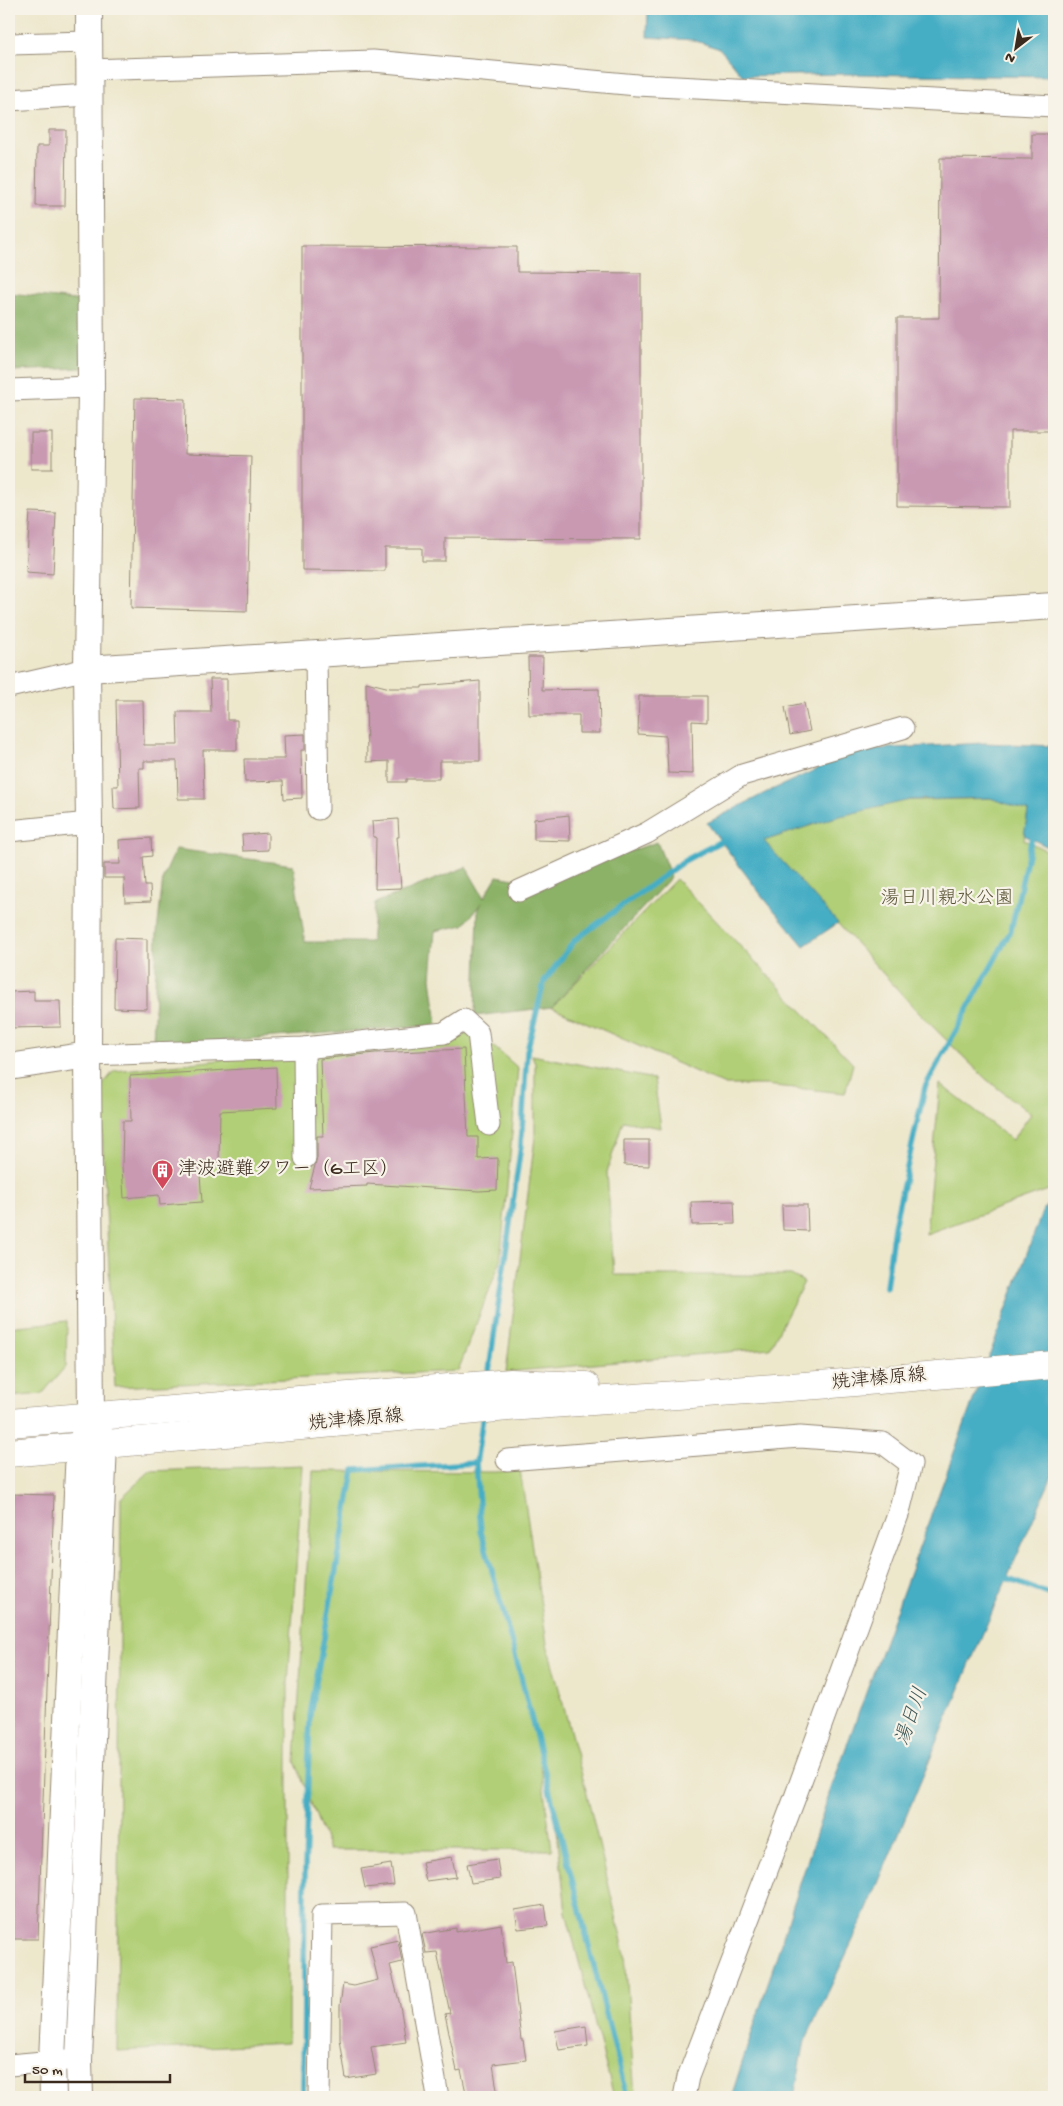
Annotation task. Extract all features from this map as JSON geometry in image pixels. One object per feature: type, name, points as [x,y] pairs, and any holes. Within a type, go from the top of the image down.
[{"type":"main road","name":"焼津榛原線","points":[[9,1423],[91,1416],[442,1400],[509,1395],[704,1392],[832,1384],[1054,1365]]},
{"type":"main road","name":"焼津榛原線","points":[[9,1453],[92,1445],[442,1400]]},
{"type":"street","points":[[80,2097],[79,2060],[92,1445],[87,669],[91,387],[89,9]]},
{"type":"street","points":[[9,44],[89,42]]},
{"type":"street","points":[[89,70],[373,61],[637,85],[1054,106]]},
{"type":"street","points":[[9,100],[89,95]]},
{"type":"street","points":[[9,390],[91,387]]},
{"type":"street","points":[[9,687],[87,669],[1054,606]]},
{"type":"street","points":[[316,654],[318,809]]},
{"type":"street","points":[[519,891],[647,833],[742,774],[903,728]]},
{"type":"street","points":[[9,831],[89,823]]},
{"type":"street","points":[[9,1066],[88,1055],[304,1048],[444,1033],[464,1020],[478,1032],[489,1125]]},
{"type":"street","points":[[304,1048],[305,1158]]},
{"type":"street","points":[[507,1460],[800,1437],[883,1443],[911,1464],[900,1512],[794,1800],[688,2076],[684,2097]]},
{"type":"street","points":[[53,2097],[52,2060],[92,1445]]},
{"type":"street","points":[[320,2097],[322,1915],[406,1913],[438,2097]]},
{"type":"street","points":[[9,2066],[52,2060],[79,2060]]},
{"type":"green space","points":[[9,293],[83,301],[83,368],[9,371]]},
{"type":"green space","name":"湯日川親水公園","points":[[1004,798],[1028,811],[1024,840],[1054,854],[1054,1188],[926,1234],[940,1084],[1012,1140],[1031,1114],[986,1079],[918,1012],[763,841],[884,801]]},
{"type":"green space","points":[[657,842],[671,877],[552,1007],[475,1016],[478,911],[482,902],[464,925],[435,931],[431,978],[437,1025],[153,1046],[157,933],[163,878],[176,849],[293,865],[305,942],[371,942],[375,903],[466,867],[484,898],[497,876],[536,883]]},
{"type":"green space","points":[[676,879],[853,1064],[845,1093],[765,1085],[725,1085],[552,1007]]},
{"type":"green space","points":[[478,1033],[518,1068],[500,1262],[458,1371],[115,1387],[100,1088],[114,1071]]},
{"type":"green space","points":[[532,1055],[654,1079],[661,1128],[623,1121],[607,1172],[614,1275],[791,1275],[804,1282],[770,1348],[506,1372],[535,1137],[535,1063]]},
{"type":"green space","points":[[67,1321],[66,1366],[42,1394],[9,1397],[9,1327]]},
{"type":"green space","points":[[303,1465],[288,1683],[288,2043],[117,2051],[121,1498],[150,1471]]},
{"type":"green space","points":[[520,1470],[547,1644],[587,1794],[625,1954],[635,2097],[614,2097],[566,1912],[554,1805],[538,1744],[552,1850],[329,1850],[295,1761],[313,1471],[496,1472]]},
{"type":"water","points":[[648,9],[1054,9],[1054,77],[847,74],[743,76],[720,49],[693,40],[647,37]]},
{"type":"water","points":[[984,743],[1054,746],[1054,850],[1024,835],[1028,811],[990,798],[910,800],[836,817],[764,841],[838,923],[804,946],[762,896],[707,823],[765,793],[858,750]]},
{"type":"water","name":"湯日川","points":[[1054,1195],[1054,1472],[983,1633],[863,1919],[805,2041],[794,2097],[731,2097],[830,1791],[1042,1212]]},
{"type":"building","points":[[49,130],[66,130],[65,206],[36,206],[37,146],[49,146]]},
{"type":"building","points":[[1032,134],[1054,134],[1054,431],[1010,431],[1010,507],[897,506],[897,318],[939,318],[940,158],[1032,159]]},
{"type":"building","points":[[302,246],[517,247],[517,272],[641,273],[641,539],[445,538],[445,561],[422,561],[422,548],[385,548],[385,571],[302,570]]},
{"type":"building","points":[[135,398],[186,399],[185,454],[251,456],[247,611],[131,608]]},
{"type":"building","points":[[31,433],[52,433],[52,469],[31,469]]},
{"type":"building","points":[[30,512],[56,513],[53,574],[26,572]]},
{"type":"building","points":[[528,657],[543,657],[542,690],[599,689],[600,733],[579,733],[579,715],[529,715]]},
{"type":"building","points":[[210,679],[227,679],[227,720],[237,720],[237,750],[203,750],[204,799],[178,799],[177,761],[144,761],[144,768],[139,768],[140,808],[114,809],[113,786],[118,786],[116,700],[143,700],[144,745],[178,745],[177,712],[211,712]]},
{"type":"building","points":[[480,681],[480,761],[439,761],[439,779],[406,779],[406,782],[389,782],[389,761],[367,762],[366,682],[390,688],[422,688],[422,686]]},
{"type":"building","points":[[639,696],[707,696],[707,722],[692,721],[693,774],[668,773],[666,736],[638,734]]},
{"type":"building","points":[[804,703],[810,731],[790,735],[785,707]]},
{"type":"building","points":[[305,734],[305,750],[301,750],[302,798],[284,799],[283,781],[245,782],[244,759],[285,759],[284,735]]},
{"type":"building","points":[[569,815],[570,841],[534,840],[534,819]]},
{"type":"building","points":[[398,819],[399,837],[397,837],[401,888],[375,889],[376,837],[373,837],[372,821]]},
{"type":"building","points":[[268,833],[268,850],[243,851],[242,835]]},
{"type":"building","points":[[151,838],[152,856],[143,857],[145,886],[150,886],[151,901],[125,902],[124,878],[104,878],[104,864],[120,864],[119,840]]},
{"type":"building","points":[[115,938],[147,939],[147,1009],[114,1008]]},
{"type":"building","points":[[34,991],[34,1001],[60,1001],[61,1027],[9,1028],[9,992]]},
{"type":"building","points":[[464,1049],[468,1137],[478,1137],[478,1159],[498,1158],[497,1190],[479,1191],[367,1184],[367,1186],[309,1188],[317,1158],[317,1136],[323,1136],[320,1059],[375,1053]]},
{"type":"building","points":[[276,1067],[277,1108],[220,1111],[219,1162],[199,1161],[202,1202],[160,1205],[159,1195],[124,1198],[122,1167],[123,1121],[131,1121],[130,1076]]},
{"type":"building","points":[[624,1140],[649,1140],[649,1166],[624,1165]]},
{"type":"building","points":[[734,1201],[735,1224],[692,1225],[691,1202]]},
{"type":"building","points":[[782,1205],[807,1205],[808,1231],[783,1230]]},
{"type":"building","points":[[9,1494],[54,1495],[38,1939],[9,1939]]},
{"type":"building","points":[[452,1857],[456,1877],[426,1881],[422,1862]]},
{"type":"building","points":[[497,1859],[500,1879],[471,1883],[467,1864]]},
{"type":"building","points":[[391,1864],[394,1885],[365,1888],[361,1869]]},
{"type":"building","points":[[545,1905],[548,1926],[518,1929],[515,1910]]},
{"type":"building","points":[[501,1924],[506,1963],[512,1962],[521,2040],[523,2040],[526,2060],[493,2064],[498,2097],[467,2097],[461,2070],[457,2071],[445,2014],[450,2013],[437,1952],[426,1953],[422,1934],[456,1928],[456,1932]]},
{"type":"building","points":[[398,1940],[402,1962],[390,1965],[400,2005],[406,2042],[371,2047],[376,2074],[346,2079],[340,2039],[340,2006],[343,1984],[354,1986],[378,1980],[370,1946]]},
{"type":"building","points":[[586,2026],[588,2046],[559,2050],[555,2031]]},
{"type":"waterway","points":[[886,1287],[894,1226],[925,1087],[1011,930],[1033,832]]},
{"type":"waterway","points":[[488,1378],[521,1145],[527,1051],[544,982],[575,940],[684,861],[727,838]]},
{"type":"waterway","points":[[483,1416],[476,1463],[481,1531],[521,1677],[627,2097]]},
{"type":"waterway","points":[[303,2097],[305,1870],[310,1715],[354,1470],[476,1463]]},
{"type":"waterway","points":[[1000,1576],[1054,1596]]},
{"type":"place","name":"津波避難タワー（G工区）","points":[[162,1189]]}]
